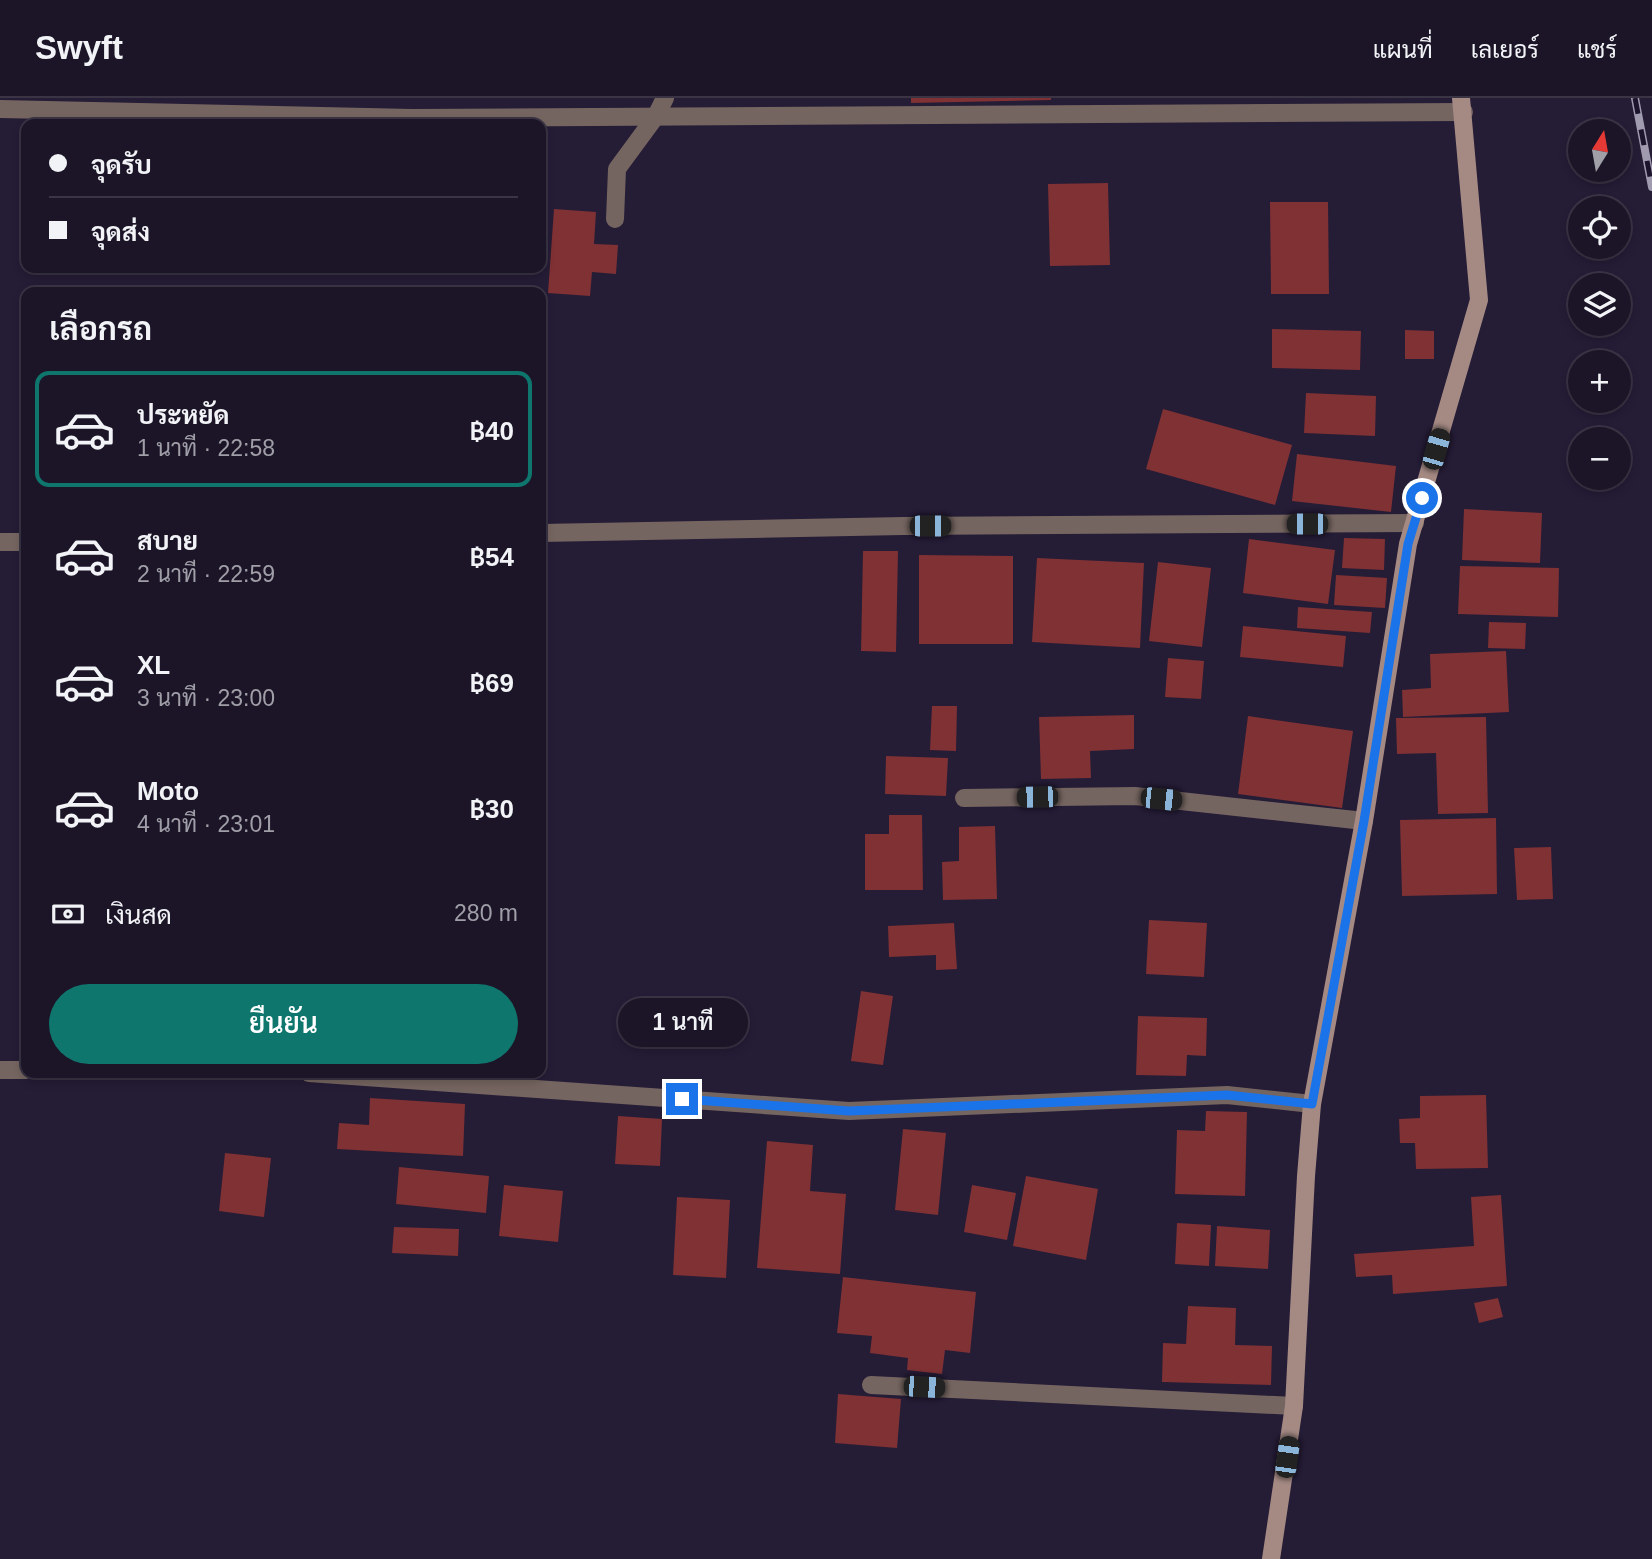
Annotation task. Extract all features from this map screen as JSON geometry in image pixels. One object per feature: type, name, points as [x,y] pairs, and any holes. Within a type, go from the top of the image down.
[{"type":"street","points":[[615,219],[617,169],[656,116],[665,98]]},
{"type":"street","points":[[0,109],[412,118],[1462,105],[1479,300],[1408,544],[1364,821],[1312,1104],[1294,1406],[1271,1559]]},
{"type":"street","points":[[546,533],[903,526],[1415,523]]},
{"type":"street","points":[[0,542],[21,542]]},
{"type":"street","points":[[964,798],[1135,796],[1364,821]]},
{"type":"street","points":[[0,1070],[21,1070]]},
{"type":"street","points":[[380,1078],[849,1111],[1227,1095],[1312,1104]]},
{"type":"street","points":[[871,1385],[1294,1406]]},
{"type":"building","points":[[911,98],[1051,98],[1051,100],[911,103]]},
{"type":"building","points":[[1108,183],[1110,265],[1050,266],[1048,184]]},
{"type":"building","points":[[1270,202],[1328,202],[1329,294],[1271,294]]},
{"type":"building","points":[[554,209],[596,212],[594,244],[618,245],[616,274],[592,272],[590,296],[548,293]]},
{"type":"building","points":[[1272,329],[1361,331],[1360,370],[1272,368]]},
{"type":"building","points":[[1405,330],[1434,331],[1434,359],[1405,359]]},
{"type":"building","points":[[1306,393],[1376,396],[1375,436],[1304,433]]},
{"type":"building","points":[[1163,409],[1292,445],[1275,505],[1146,469]]},
{"type":"building","points":[[1297,454],[1396,466],[1391,512],[1292,501]]},
{"type":"building","points":[[1464,509],[1542,513],[1540,563],[1462,560]]},
{"type":"building","points":[[1344,538],[1385,539],[1384,570],[1342,568]]},
{"type":"building","points":[[1249,539],[1335,550],[1328,604],[1243,593]]},
{"type":"building","points":[[863,551],[898,551],[896,652],[861,651]]},
{"type":"building","points":[[919,555],[1013,556],[1013,644],[919,644]]},
{"type":"building","points":[[1037,558],[1144,563],[1140,648],[1032,642]]},
{"type":"building","points":[[1158,562],[1211,568],[1202,647],[1149,641]]},
{"type":"building","points":[[1460,566],[1559,568],[1558,617],[1458,614]]},
{"type":"building","points":[[1336,575],[1387,578],[1385,608],[1334,605]]},
{"type":"building","points":[[1298,607],[1372,612],[1370,633],[1297,628]]},
{"type":"building","points":[[1489,622],[1526,623],[1525,649],[1488,648]]},
{"type":"building","points":[[1243,626],[1346,636],[1343,667],[1240,657]]},
{"type":"building","points":[[1506,651],[1509,712],[1403,717],[1402,690],[1431,688],[1430,654]]},
{"type":"building","points":[[1168,658],[1204,661],[1201,699],[1165,697]]},
{"type":"building","points":[[932,706],[957,706],[956,751],[930,750]]},
{"type":"building","points":[[1134,715],[1134,749],[1090,751],[1091,778],[1041,779],[1039,717]]},
{"type":"building","points":[[1248,716],[1353,731],[1342,808],[1238,794]]},
{"type":"building","points":[[1486,717],[1488,813],[1438,814],[1436,753],[1397,754],[1396,718]]},
{"type":"building","points":[[886,756],[948,758],[946,796],[885,794]]},
{"type":"building","points":[[889,815],[922,815],[923,890],[865,890],[865,834],[889,834]]},
{"type":"building","points":[[1496,818],[1497,894],[1402,896],[1400,820]]},
{"type":"building","points":[[995,826],[997,899],[943,900],[942,862],[959,861],[959,827]]},
{"type":"building","points":[[1551,847],[1553,899],[1517,900],[1514,848]]},
{"type":"building","points":[[1149,920],[1207,923],[1204,977],[1146,974]]},
{"type":"building","points":[[954,923],[957,969],[936,970],[936,955],[889,957],[888,926]]},
{"type":"building","points":[[861,991],[893,996],[883,1065],[851,1061]]},
{"type":"building","points":[[1138,1016],[1207,1018],[1206,1056],[1187,1055],[1186,1076],[1136,1075]]},
{"type":"building","points":[[1486,1095],[1488,1168],[1416,1169],[1415,1143],[1400,1143],[1399,1119],[1420,1118],[1420,1096]]},
{"type":"building","points":[[370,1098],[465,1104],[463,1156],[337,1149],[339,1123],[369,1125]]},
{"type":"building","points":[[1206,1111],[1247,1112],[1245,1196],[1175,1194],[1177,1130],[1205,1131]]},
{"type":"building","points":[[618,1116],[662,1119],[660,1166],[615,1164]]},
{"type":"building","points":[[903,1129],[946,1133],[938,1215],[895,1210]]},
{"type":"building","points":[[767,1141],[813,1145],[810,1191],[846,1194],[840,1274],[757,1268]]},
{"type":"building","points":[[225,1153],[271,1158],[264,1217],[219,1211]]},
{"type":"building","points":[[399,1167],[489,1176],[486,1213],[396,1204]]},
{"type":"building","points":[[1026,1176],[1098,1189],[1086,1260],[1013,1246]]},
{"type":"building","points":[[504,1185],[563,1191],[558,1242],[499,1236]]},
{"type":"building","points":[[972,1185],[1016,1193],[1007,1240],[964,1232]]},
{"type":"building","points":[[1501,1195],[1507,1286],[1393,1294],[1392,1275],[1356,1277],[1354,1254],[1474,1246],[1471,1197]]},
{"type":"building","points":[[677,1197],[730,1200],[726,1278],[673,1275]]},
{"type":"building","points":[[1177,1223],[1211,1225],[1209,1266],[1175,1264]]},
{"type":"building","points":[[1217,1226],[1270,1230],[1268,1269],[1215,1266]]},
{"type":"building","points":[[394,1227],[459,1229],[458,1256],[392,1253]]},
{"type":"building","points":[[843,1277],[976,1292],[970,1353],[945,1350],[942,1374],[907,1370],[908,1358],[870,1353],[872,1336],[837,1333]]},
{"type":"building","points":[[1498,1298],[1503,1317],[1479,1323],[1474,1303]]},
{"type":"building","points":[[1188,1306],[1236,1308],[1235,1345],[1272,1346],[1271,1385],[1162,1382],[1163,1343],[1186,1344]]},
{"type":"building","points":[[838,1394],[901,1399],[897,1448],[835,1443]]},
{"type":"railway","points":[[1635,98],[1652,187]]},
{"type":"route","points":[[682,1099],[849,1111],[1227,1095],[1312,1104],[1364,821],[1408,544],[1422,498]]}]
